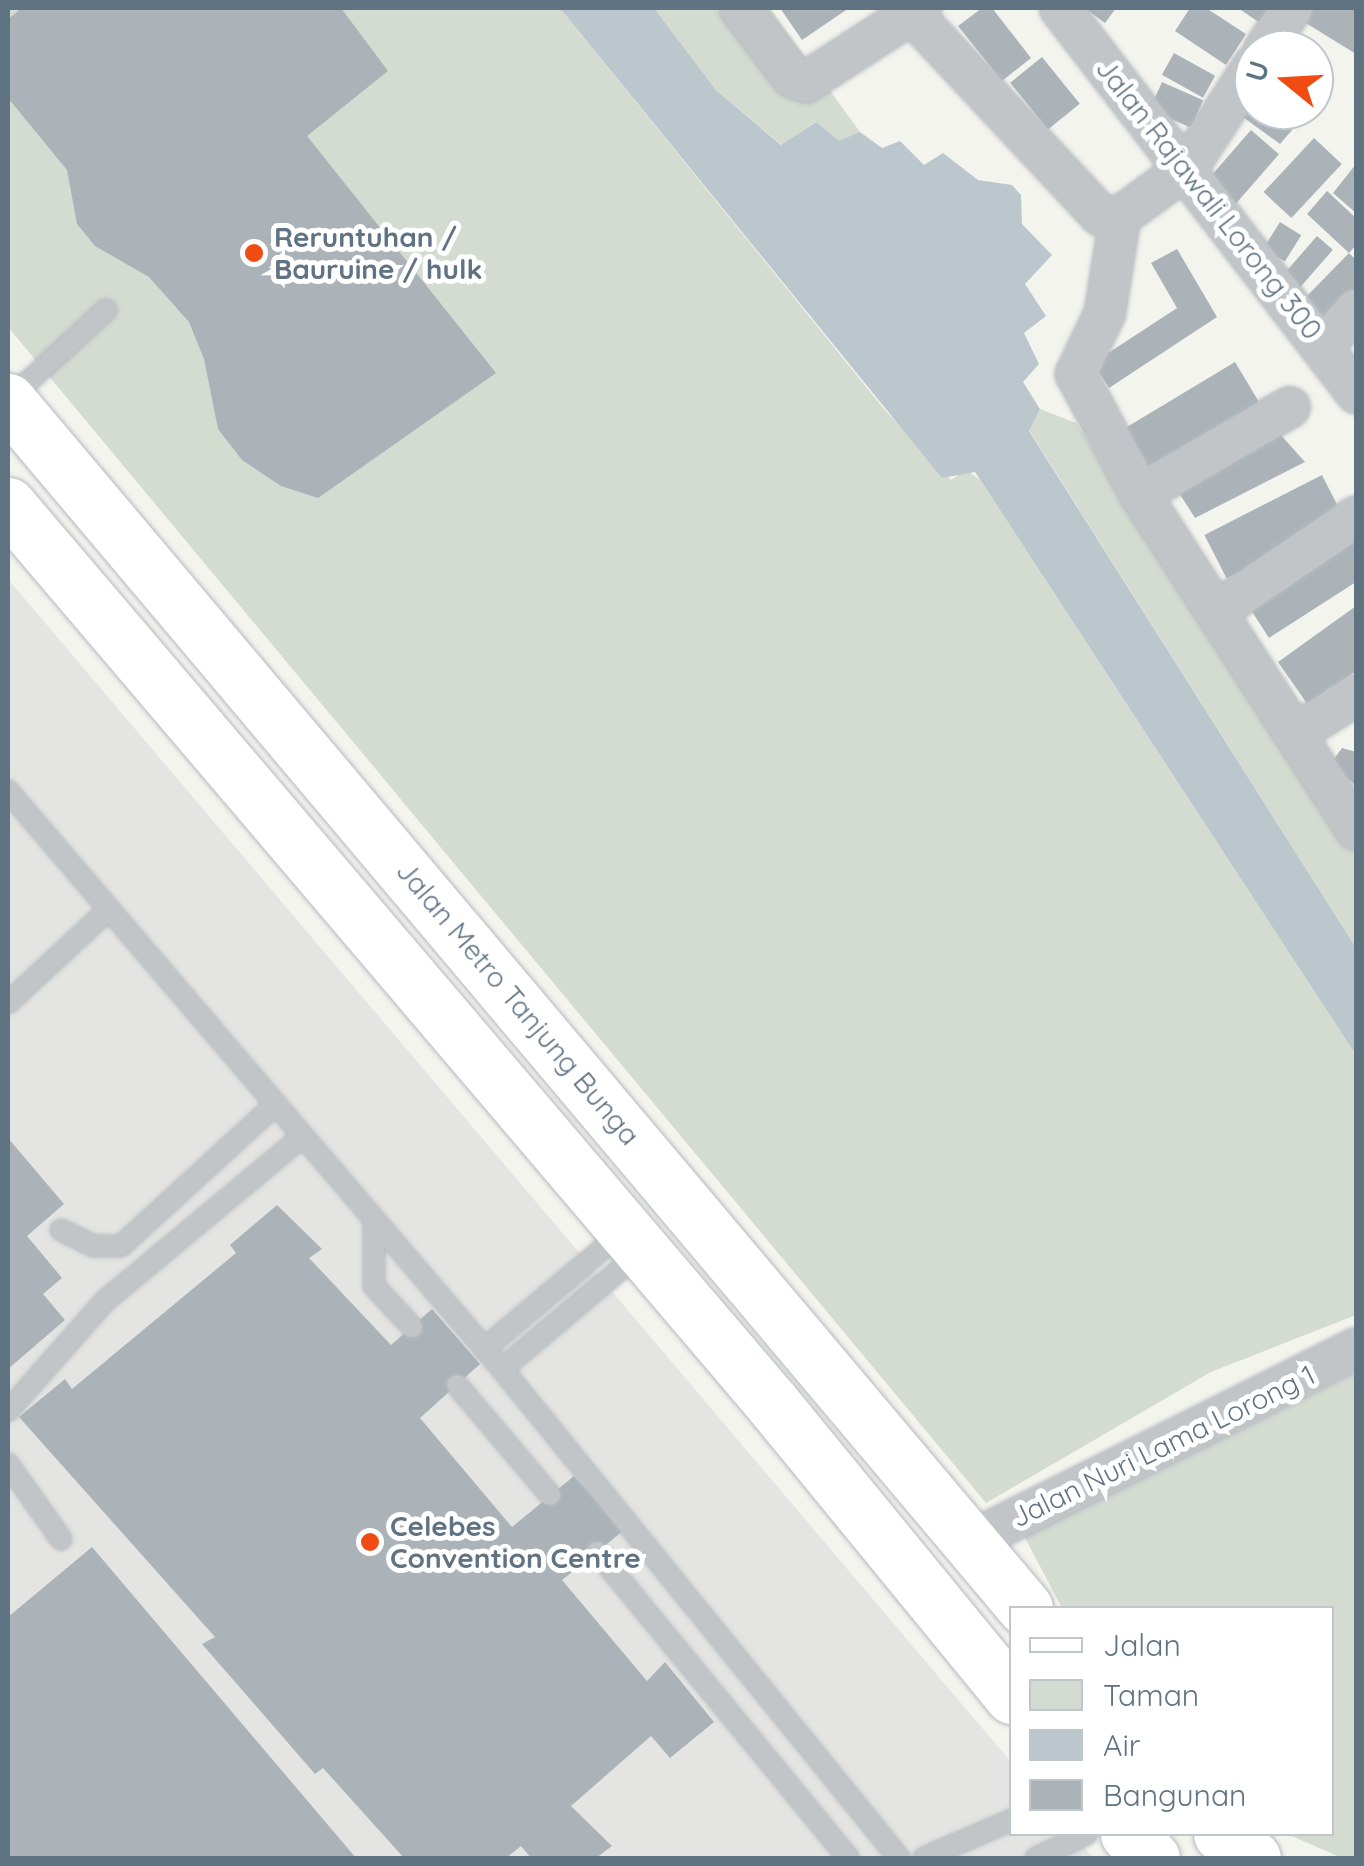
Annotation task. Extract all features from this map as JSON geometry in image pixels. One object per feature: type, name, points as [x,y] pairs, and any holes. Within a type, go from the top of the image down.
[{"type":"main road","name":"Jalan Metro Tanjung Bunga","points":[[8,401],[1024,1606]]},
{"type":"main road","points":[[8,505],[1009,1692]]},
{"type":"main road","points":[[632,1242],[681,1196]]},
{"type":"main road","points":[[1130,1836],[1152,1858]]},
{"type":"main road","points":[[1224,1836],[1253,1858]]},
{"type":"street","points":[[740,8],[792,77],[806,82],[917,11],[1082,200],[1100,215],[1150,194]]},
{"type":"street","name":"Jalan Rajawali Lorong 300","points":[[1060,8],[1150,194],[1323,346],[1356,393]]},
{"type":"street","points":[[1277,30],[1292,8]]},
{"type":"street","points":[[1234,91],[1150,194],[1105,313],[1076,374],[1140,494],[1356,829]]},
{"type":"street","points":[[1323,346],[1356,310]]},
{"type":"street","points":[[1140,494],[1290,407]]},
{"type":"street","points":[[1217,611],[1356,516]]},
{"type":"street","points":[[1314,722],[1356,695]]},
{"type":"street","name":"Jalan Nuri Lama Lorong 1","points":[[970,1542],[1356,1349]]},
{"type":"lane","points":[[8,401],[106,310]]},
{"type":"lane","points":[[8,791],[502,1369],[899,1858]]},
{"type":"lane","points":[[8,1004],[108,910]]},
{"type":"lane","points":[[62,1230],[94,1246],[121,1246],[275,1106]]},
{"type":"lane","points":[[8,1410],[105,1301],[302,1137]]},
{"type":"lane","points":[[374,1221],[374,1286],[412,1326]]},
{"type":"lane","points":[[484,1349],[632,1242]]},
{"type":"lane","points":[[502,1369],[632,1242]]},
{"type":"lane","points":[[457,1385],[550,1495]]},
{"type":"lane","points":[[8,1464],[60,1540]]},
{"type":"lane","points":[[597,1552],[848,1858]]},
{"type":"lane","points":[[924,1858],[1009,1821]]},
{"type":"lane","points":[[1036,1858],[1083,1836]]},
{"type":"shaded area","points":[[8,579],[1009,1760],[1009,1836],[1074,1836],[1094,1858],[8,1858]]},
{"type":"green space","points":[[8,8],[560,8],[884,409],[951,480],[966,470],[980,480],[1356,1055],[1356,1315],[1211,1372],[986,1503],[8,327]]},
{"type":"green space","points":[[654,8],[770,8],[860,132],[839,142],[815,122],[782,145],[716,90]]},
{"type":"green space","points":[[1040,409],[1076,423],[1356,854],[1356,948],[1029,430]]},
{"type":"green space","points":[[1356,1372],[1356,1858],[1342,1858],[1292,1836],[1334,1836],[1334,1606],[1061,1606],[1024,1536]]},
{"type":"water","points":[[560,8],[654,8],[716,90],[781,145],[816,122],[839,141],[860,132],[882,148],[900,141],[924,165],[943,153],[978,180],[1012,185],[1021,195],[1022,224],[1052,255],[1025,284],[1046,316],[1024,333],[1039,364],[1023,382],[1040,409],[1029,431],[1356,948],[1356,1055],[975,472],[942,478]]},
{"type":"building","name":"Reruntuhan / Bauruine / hulk","points":[[22,8],[341,8],[388,71],[307,136],[496,373],[318,498],[281,486],[242,460],[218,429],[204,359],[189,322],[149,277],[95,246],[77,224],[67,170],[8,98],[8,19]]},
{"type":"building","points":[[780,8],[849,8],[802,40]]},
{"type":"building","points":[[982,8],[992,8],[1031,58],[1002,81],[958,26]]},
{"type":"building","points":[[1084,8],[1116,8],[1105,23]]},
{"type":"building","points":[[1190,8],[1206,8],[1240,30],[1234,30],[1234,53],[1226,65],[1175,31]]},
{"type":"building","points":[[1238,8],[1271,8],[1260,23]]},
{"type":"building","points":[[1303,8],[1356,8],[1356,54],[1334,40],[1334,30],[1317,30],[1296,17]]},
{"type":"building","points":[[1174,53],[1215,76],[1203,98],[1162,75]]},
{"type":"building","points":[[1042,57],[1080,104],[1048,129],[1010,83]]},
{"type":"building","points":[[1162,82],[1203,100],[1191,128],[1150,109]]},
{"type":"building","points":[[1251,130],[1279,154],[1236,203],[1208,179]]},
{"type":"building","points":[[1261,130],[1292,130],[1280,144]]},
{"type":"building","points":[[1314,138],[1342,164],[1291,218],[1264,192]]},
{"type":"building","points":[[1356,164],[1356,213],[1333,193]]},
{"type":"building","points":[[1327,191],[1356,218],[1356,245],[1349,253],[1307,214]]},
{"type":"building","points":[[1280,222],[1301,235],[1285,262],[1264,248]]},
{"type":"building","points":[[1317,236],[1333,250],[1297,291],[1282,277]]},
{"type":"building","points":[[1177,249],[1217,317],[1109,388],[1093,363],[1177,308],[1151,263]]},
{"type":"building","points":[[1349,253],[1356,260],[1356,292],[1328,321],[1305,298]]},
{"type":"building","points":[[1235,362],[1263,408],[1153,474],[1125,428]]},
{"type":"building","points":[[1271,424],[1305,462],[1195,518],[1174,485]]},
{"type":"building","points":[[1322,475],[1344,519],[1227,579],[1204,535]]},
{"type":"building","points":[[1350,532],[1356,543],[1356,582],[1269,638],[1244,599]]},
{"type":"building","points":[[1356,606],[1356,671],[1308,705],[1278,662]]},
{"type":"building","points":[[1342,748],[1356,752],[1356,786],[1331,763]]},
{"type":"building","points":[[8,1138],[64,1204],[27,1236],[62,1278],[43,1294],[65,1320],[8,1369]]},
{"type":"building","name":"Celebes Convention Centre","points":[[277,1205],[322,1249],[309,1258],[391,1345],[432,1309],[480,1364],[420,1418],[512,1527],[574,1476],[623,1531],[562,1580],[647,1681],[665,1662],[714,1722],[670,1758],[651,1736],[571,1806],[612,1846],[596,1858],[531,1858],[521,1846],[506,1858],[404,1858],[323,1768],[315,1774],[202,1644],[215,1637],[19,1417],[65,1379],[72,1389],[236,1253],[230,1245]]},
{"type":"building","points":[[92,1547],[356,1858],[8,1858],[8,1617]]},
{"type":"place","name":"Reruntuhan / Bauruine / hulk","points":[[254,253]]},
{"type":"place","name":"Celebes Convention Centre","points":[[370,1542]]}]
